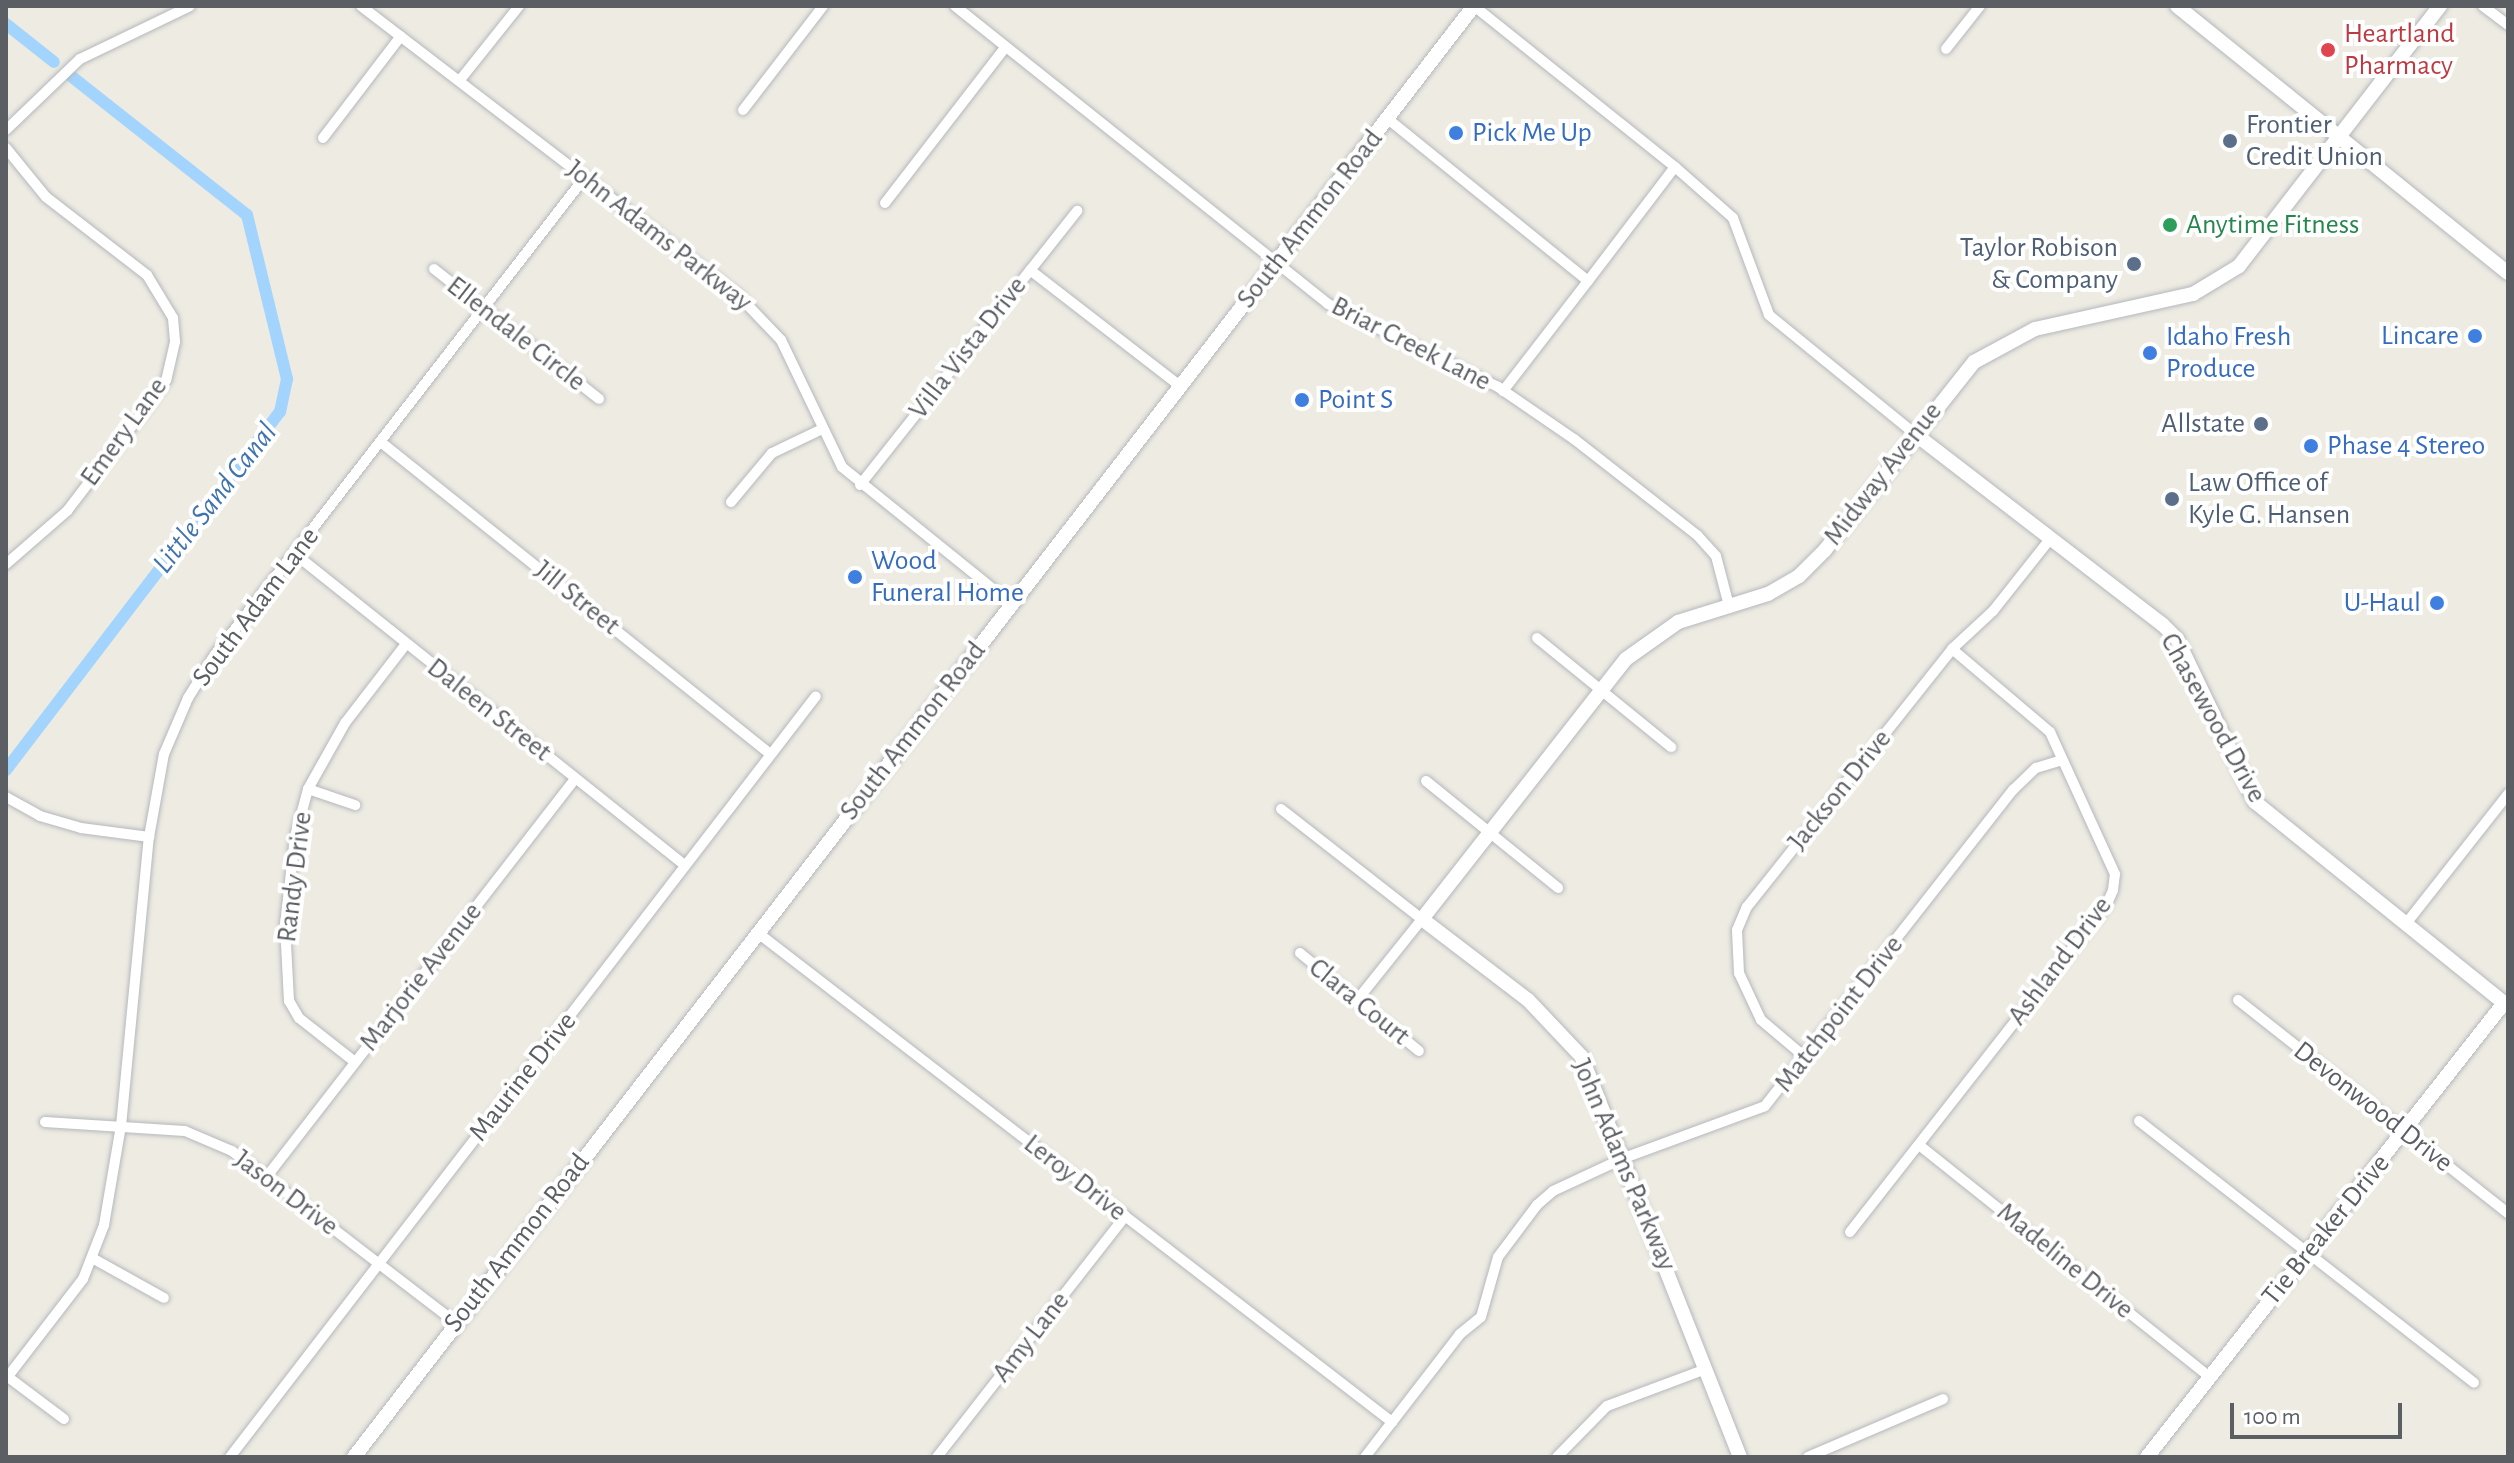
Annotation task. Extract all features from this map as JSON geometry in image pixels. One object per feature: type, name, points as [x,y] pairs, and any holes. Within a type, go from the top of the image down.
[{"type":"street","points":[[6,130],[80,59],[190,6]]},
{"type":"street","name":"John Adams Parkway","points":[[361,6],[737,294],[781,340],[820,430],[837,460],[860,485],[1012,604]]},
{"type":"street","points":[[460,80],[519,6]]},
{"type":"street","points":[[743,110],[823,6]]},
{"type":"street","name":"Briar Creek Lane","points":[[955,6],[1274,264],[1328,304],[1386,336],[1503,391],[1545,417],[1698,536],[1720,565],[1729,606]]},
{"type":"street","points":[[1474,6],[1675,167],[1733,218],[1769,315],[1915,434]]},
{"type":"street","name":"South Ammon Road","points":[[354,1457],[455,1322],[1474,6]]},
{"type":"street","points":[[1946,49],[1980,6]]},
{"type":"street","name":"Midway Avenue","points":[[1358,999],[1601,691],[1651,639],[1678,622],[1768,594],[1799,576],[1825,550],[1962,372],[2001,343],[2035,329],[2168,303],[2214,284],[2254,251],[2440,6]]},
{"type":"street","points":[[2483,6],[2508,25]]},
{"type":"street","points":[[2184,8],[2508,273]]},
{"type":"street","points":[[323,138],[401,36]]},
{"type":"street","points":[[885,203],[1005,48]]},
{"type":"street","points":[[1388,119],[1588,281]]},
{"type":"street","name":"Emery Lane","points":[[6,148],[46,197],[147,275],[173,318],[175,342],[166,380],[145,409],[67,511],[6,564]]},
{"type":"street","points":[[1503,391],[1675,167]]},
{"type":"street","name":"South Adam Lane","points":[[7,1378],[94,1259],[121,1126],[149,837],[164,754],[188,698],[585,177]]},
{"type":"street","name":"Villa Vista Drive","points":[[860,485],[1077,211]]},
{"type":"street","name":"Ellendale Circle","points":[[434,269],[599,399]]},
{"type":"street","points":[[1030,270],[1179,385]]},
{"type":"street","points":[[731,502],[772,453],[820,430]]},
{"type":"street","name":"Chasewood Drive","points":[[1915,434],[2177,639],[2255,802],[2506,1004]]},
{"type":"street","name":"Jill Street","points":[[382,443],[770,754]]},
{"type":"street","name":"Jackson Drive","points":[[1806,1058],[1761,1020],[1739,973],[1737,930],[1747,907],[1952,649],[1993,611],[2050,539]]},
{"type":"street","name":"Daleen Street","points":[[295,554],[685,865]]},
{"type":"street","points":[[1537,638],[1671,747]]},
{"type":"street","name":"Randy Drive","points":[[355,1062],[299,1018],[285,983],[285,925],[295,837],[308,789],[345,723],[406,644]]},
{"type":"street","name":"Ashland Drive","points":[[1850,1232],[2106,906],[2113,890],[2115,874],[2044,726],[1952,649]]},
{"type":"street","name":"Maurine Drive","points":[[230,1457],[816,696]]},
{"type":"street","name":"Matchpoint Drive","points":[[1365,1457],[1488,1306],[1498,1257],[1522,1221],[1553,1191],[1624,1158],[1751,1114],[1776,1096],[2013,790],[2036,768],[2062,760]]},
{"type":"street","name":"Marjorie Avenue","points":[[268,1175],[575,779]]},
{"type":"street","points":[[1426,781],[1558,888]]},
{"type":"street","points":[[308,789],[355,805]]},
{"type":"street","points":[[2405,925],[2508,794]]},
{"type":"street","points":[[6,797],[40,816],[81,828],[149,837]]},
{"type":"street","name":"John Adams Parkway","points":[[1281,809],[1555,1025],[1594,1082],[1740,1457]]},
{"type":"street","name":"Leroy Drive","points":[[758,933],[1392,1422]]},
{"type":"street","name":"Clara Court","points":[[1300,953],[1419,1051]]},
{"type":"street","name":"Devonwood Drive","points":[[2238,1000],[2508,1213]]},
{"type":"street","name":"Tie Breaker Drive","points":[[2147,1457],[2506,1004]]},
{"type":"street","points":[[2139,1121],[2474,1383]]},
{"type":"street","name":"Jason Drive","points":[[45,1122],[185,1131],[232,1151],[268,1175],[455,1322]]},
{"type":"street","name":"Madeline Drive","points":[[1919,1145],[2210,1377]]},
{"type":"street","name":"Amy Lane","points":[[937,1457],[1125,1216]]},
{"type":"street","points":[[94,1259],[164,1298]]},
{"type":"street","points":[[1557,1457],[1607,1406],[1706,1369]]},
{"type":"street","points":[[7,1378],[64,1419]]},
{"type":"street","points":[[1808,1457],[1943,1399]]},
{"type":"waterway","name":"Little Sand Canal","points":[[6,24],[54,62]]},
{"type":"waterway","name":"Little Sand Canal","points":[[6,770],[280,412],[287,379],[247,215],[71,76]]},
{"type":"place","name":"Heartland Pharmacy","points":[[2328,50]]},
{"type":"place","name":"Pick Me Up","points":[[1456,133]]},
{"type":"place","name":"Frontier Credit Union","points":[[2230,141]]},
{"type":"place","name":"Anytime Fitness","points":[[2170,225]]},
{"type":"place","name":"Taylor Robison & Company","points":[[2134,264]]},
{"type":"place","name":"Lincare","points":[[2475,336]]},
{"type":"place","name":"Idaho Fresh Produce","points":[[2150,353]]},
{"type":"place","name":"Point S","points":[[1302,400]]},
{"type":"place","name":"Allstate","points":[[2261,424]]},
{"type":"place","name":"Phase 4 Stereo","points":[[2311,446]]},
{"type":"place","name":"Law Office of Kyle G. Hansen","points":[[2172,499]]},
{"type":"place","name":"Wood Funeral Home","points":[[855,577]]},
{"type":"place","name":"U-Haul","points":[[2437,603]]}]
